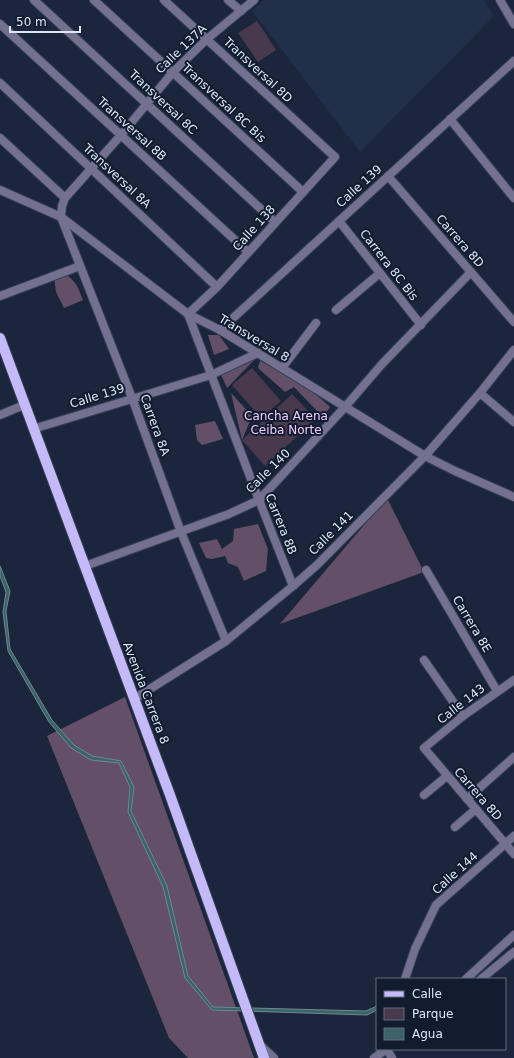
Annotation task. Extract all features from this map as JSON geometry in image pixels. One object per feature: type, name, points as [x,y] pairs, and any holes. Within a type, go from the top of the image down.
[{"type":"main road","name":"Avenida Carrera 8","points":[[0,338],[183,832],[264,1058]]},
{"type":"street","name":"Transversal 8C","points":[[34,0],[275,222]]},
{"type":"street","name":"Transversal 8C Bis","points":[[94,0],[303,192]]},
{"type":"street","name":"Transversal 8D","points":[[164,0],[335,157]]},
{"type":"street","points":[[228,0],[241,11]]},
{"type":"street","name":"Calle 137A","points":[[65,198],[121,135],[173,72],[207,40],[254,0]]},
{"type":"street","points":[[500,0],[514,24]]},
{"type":"street","name":"Transversal 8B","points":[[0,24],[248,252]]},
{"type":"street","name":"Calle 139","points":[[220,330],[514,61]]},
{"type":"street","name":"Transversal 8A","points":[[0,83],[217,287]]},
{"type":"street","points":[[450,119],[514,198]]},
{"type":"street","points":[[0,138],[65,198],[62,206],[61,217]]},
{"type":"street","name":"Calle 138","points":[[188,314],[217,287],[335,157]]},
{"type":"street","name":"Carrera 8D","points":[[388,176],[514,322]]},
{"type":"street","name":"Transversal 8","points":[[0,190],[61,217],[188,314],[220,330],[425,456],[514,497]]},
{"type":"street","name":"Carrera 8A","points":[[61,217],[132,398],[181,532],[226,641]]},
{"type":"street","name":"Carrera 8C Bis","points":[[339,221],[420,325]]},
{"type":"street","points":[[0,296],[80,266]]},
{"type":"street","name":"Calle 140","points":[[84,566],[235,512],[258,500],[345,408],[382,364],[471,272]]},
{"type":"street","points":[[336,310],[380,273]]},
{"type":"street","name":"Carrera 8B","points":[[188,314],[258,500],[293,586]]},
{"type":"street","points":[[282,368],[316,323]]},
{"type":"street","name":"Calle 141","points":[[134,699],[226,641],[317,565],[425,456],[514,350]]},
{"type":"street","name":"Calle 139","points":[[33,429],[211,375],[258,353]]},
{"type":"street","points":[[480,392],[514,422]]},
{"type":"street","points":[[0,416],[24,405]]},
{"type":"street","name":"Carrera 8E","points":[[426,570],[498,691]]},
{"type":"street","points":[[424,660],[462,716]]},
{"type":"street","name":"Calle 143","points":[[424,748],[462,716],[514,680]]},
{"type":"street","name":"Carrera 8D","points":[[424,748],[514,854]]},
{"type":"street","points":[[467,799],[512,762]]},
{"type":"street","points":[[424,795],[447,776]]},
{"type":"street","points":[[455,827],[476,809]]},
{"type":"street","name":"Calle 144","points":[[405,978],[414,948],[436,906],[514,836]]},
{"type":"street","points":[[467,978],[514,935]]},
{"type":"street","points":[[482,978],[514,952]]},
{"type":"street","points":[[487,960],[494,968]]},
{"type":"street","points":[[259,1045],[274,1058]]},
{"type":"street","points":[[374,1058],[387,1053]]},
{"type":"shaded area","points":[[264,0],[484,0],[494,16],[360,152],[252,11]]},
{"type":"shaded area","points":[[64,273],[76,285],[83,300],[64,308],[56,292],[54,277]]},
{"type":"shaded area","points":[[208,335],[219,335],[229,349],[214,355]]},
{"type":"shaded area","points":[[256,358],[227,388],[221,375]]},
{"type":"shaded area","points":[[260,361],[297,381],[330,407],[323,417],[294,387],[285,392],[258,368]]},
{"type":"shaded area","points":[[231,393],[252,416],[242,440]]},
{"type":"shaded area","points":[[215,421],[223,439],[202,445],[197,440],[195,425]]},
{"type":"shaded area","points":[[387,498],[424,572],[280,624]]},
{"type":"shaded area","points":[[258,524],[268,549],[266,571],[244,581],[238,567],[228,563],[225,556],[212,559],[206,558],[199,543],[217,539],[222,549],[233,541],[234,529]]},
{"type":"shaded area","points":[[125,697],[254,1058],[188,1058],[169,1038],[47,736]]},
{"type":"green space","points":[[257,21],[276,50],[258,62],[238,33]]},
{"type":"green space","points":[[252,368],[281,401],[261,418],[232,385]]},
{"type":"green space","name":"Cancha Arena Ceiba Norte","points":[[292,394],[316,419],[265,466],[242,440]]},
{"type":"water","points":[[0,566],[10,591],[6,611],[10,649],[52,720],[74,745],[92,756],[121,761],[134,787],[131,811],[167,886],[188,976],[213,1007],[366,1011],[376,1006],[376,1010],[367,1015],[212,1010],[185,978],[163,887],[128,812],[130,787],[119,763],[91,760],[71,748],[49,722],[8,651],[3,612],[6,592],[0,576]]}]
